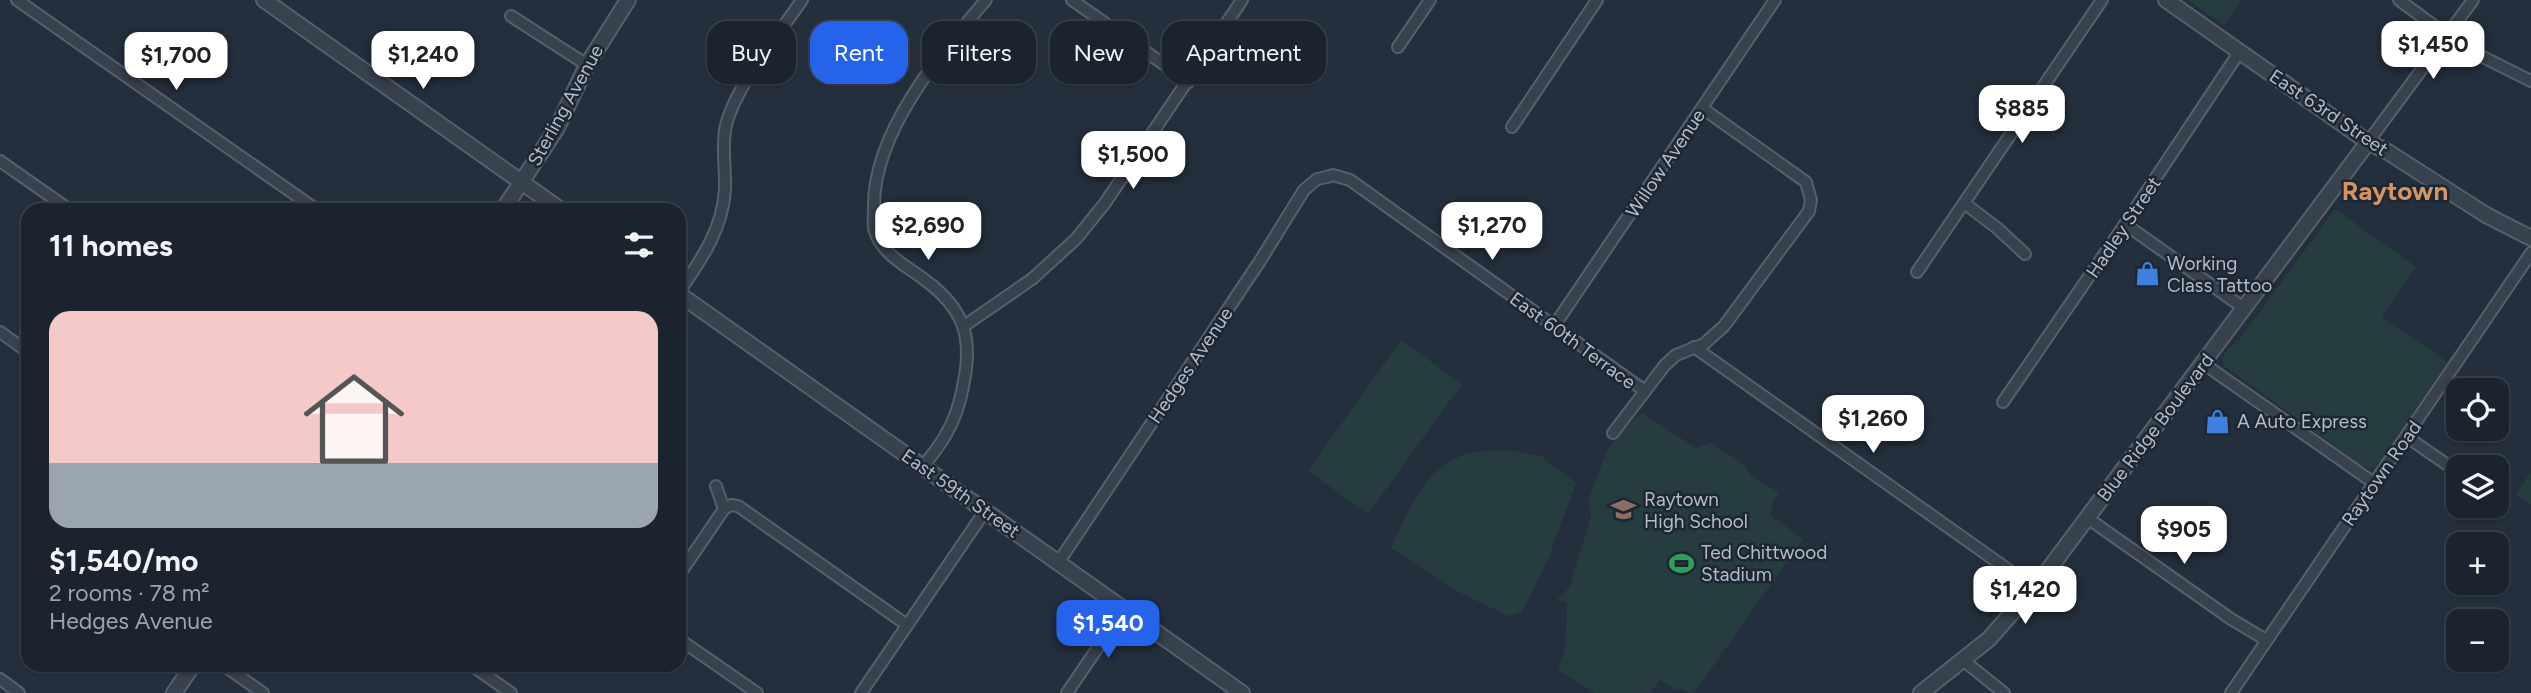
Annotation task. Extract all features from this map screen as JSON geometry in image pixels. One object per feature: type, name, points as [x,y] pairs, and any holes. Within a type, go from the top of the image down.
[{"type":"street","points":[[18,0],[307,203]]},
{"type":"street","points":[[264,0],[551,203]]},
{"type":"street","name":"Sterling Avenue","points":[[508,203],[557,128],[587,65],[628,0]]},
{"type":"street","points":[[686,282],[707,251],[720,219],[725,191],[724,139],[734,104],[802,0]]},
{"type":"street","points":[[923,467],[946,436],[960,402],[969,360],[968,343],[964,326],[949,300],[894,258],[882,245],[874,228],[874,201],[879,169],[905,110],[947,46],[986,0]]},
{"type":"street","points":[[1072,0],[1162,63]]},
{"type":"street","points":[[1228,21],[1242,0]]},
{"type":"street","points":[[1398,47],[1430,0]]},
{"type":"street","points":[[1512,127],[1597,0]]},
{"type":"street","name":"Willow Avenue","points":[[1554,326],[1775,0]]},
{"type":"street","points":[[1917,272],[2102,0]]},
{"type":"street","name":"East 63rd Street","points":[[2166,0],[2368,142],[2486,215],[2531,238]]},
{"type":"street","points":[[2399,0],[2446,36],[2486,61],[2531,81]]},
{"type":"street","points":[[2368,142],[2473,0]]},
{"type":"street","points":[[511,16],[587,65]]},
{"type":"street","name":"Hadley Street","points":[[2003,402],[2126,224],[2240,51]]},
{"type":"street","points":[[964,326],[1032,279],[1076,239],[1105,203],[1188,84]]},
{"type":"street","points":[[1613,433],[1665,365],[1676,355],[1704,344],[1724,326],[1805,218],[1811,200],[1806,182],[1702,108]]},
{"type":"street","name":"Blue Ridge Boulevard","points":[[1921,693],[1989,639],[2034,588],[2368,142]]},
{"type":"street","points":[[0,161],[60,203]]},
{"type":"street","name":"East 60th Terrace","points":[[1327,177],[1350,180],[1645,391]]},
{"type":"street","name":"Hedges Avenue","points":[[1058,563],[1260,261],[1304,190],[1317,179],[1327,177]]},
{"type":"street","points":[[1964,203],[2025,254]]},
{"type":"street","points":[[2126,224],[2245,309]]},
{"type":"street","name":"Raytown Road","points":[[2231,693],[2531,253]]},
{"type":"street","name":"East 59th Street","points":[[686,298],[1242,693]]},
{"type":"street","points":[[0,332],[21,347]]},
{"type":"street","points":[[1694,347],[2034,588]]},
{"type":"street","points":[[2204,364],[2374,483]]},
{"type":"street","points":[[2407,437],[2446,464]]},
{"type":"street","points":[[716,486],[724,509]]},
{"type":"street","points":[[686,565],[724,509],[731,505],[738,506],[907,625]]},
{"type":"street","points":[[860,693],[985,511]]},
{"type":"street","points":[[2087,517],[2231,619],[2266,640]]},
{"type":"street","points":[[1067,693],[1124,609]]},
{"type":"street","points":[[686,644],[757,693]]},
{"type":"street","points":[[1964,661],[2004,693]]},
{"type":"street","points":[[174,693],[188,672]]},
{"type":"street","points":[[233,672],[263,693]]},
{"type":"street","points":[[481,672],[511,693]]},
{"type":"street","points":[[0,680],[19,693]]},
{"type":"green space","points":[[2188,0],[2242,0],[2224,25]]},
{"type":"green space","points":[[2335,209],[2416,267],[2382,317],[2449,363],[2376,467],[2370,469],[2223,365],[2222,360]]},
{"type":"green space","points":[[1401,340],[1462,384],[1368,514],[1308,471]]},
{"type":"green space","name":"Ted Chittwood Stadium","points":[[1641,412],[1696,448],[1711,443],[1745,465],[1751,475],[1779,493],[1770,515],[1803,539],[1694,693],[1683,688],[1677,691],[1660,680],[1650,693],[1595,693],[1558,670],[1566,644],[1567,603],[1557,599],[1569,588],[1591,516],[1588,501],[1607,450]]},
{"type":"green space","points":[[1510,450],[1541,456],[1576,483],[1548,559],[1522,612],[1508,616],[1455,590],[1391,548],[1411,506],[1440,469],[1467,454]]},
{"type":"green space","points":[[2531,472],[2531,505],[2516,494]]},
{"type":"place","name":"Working Class Tattoo","points":[[2147,274]]},
{"type":"place","name":"A Auto Express","points":[[2217,421]]},
{"type":"place","name":"Raytown High School","points":[[1624,510]]},
{"type":"place","name":"Ted Chittwood Stadium","points":[[1681,563]]},
{"type":"district","name":"Raytown","points":[[2395,191]]}]
